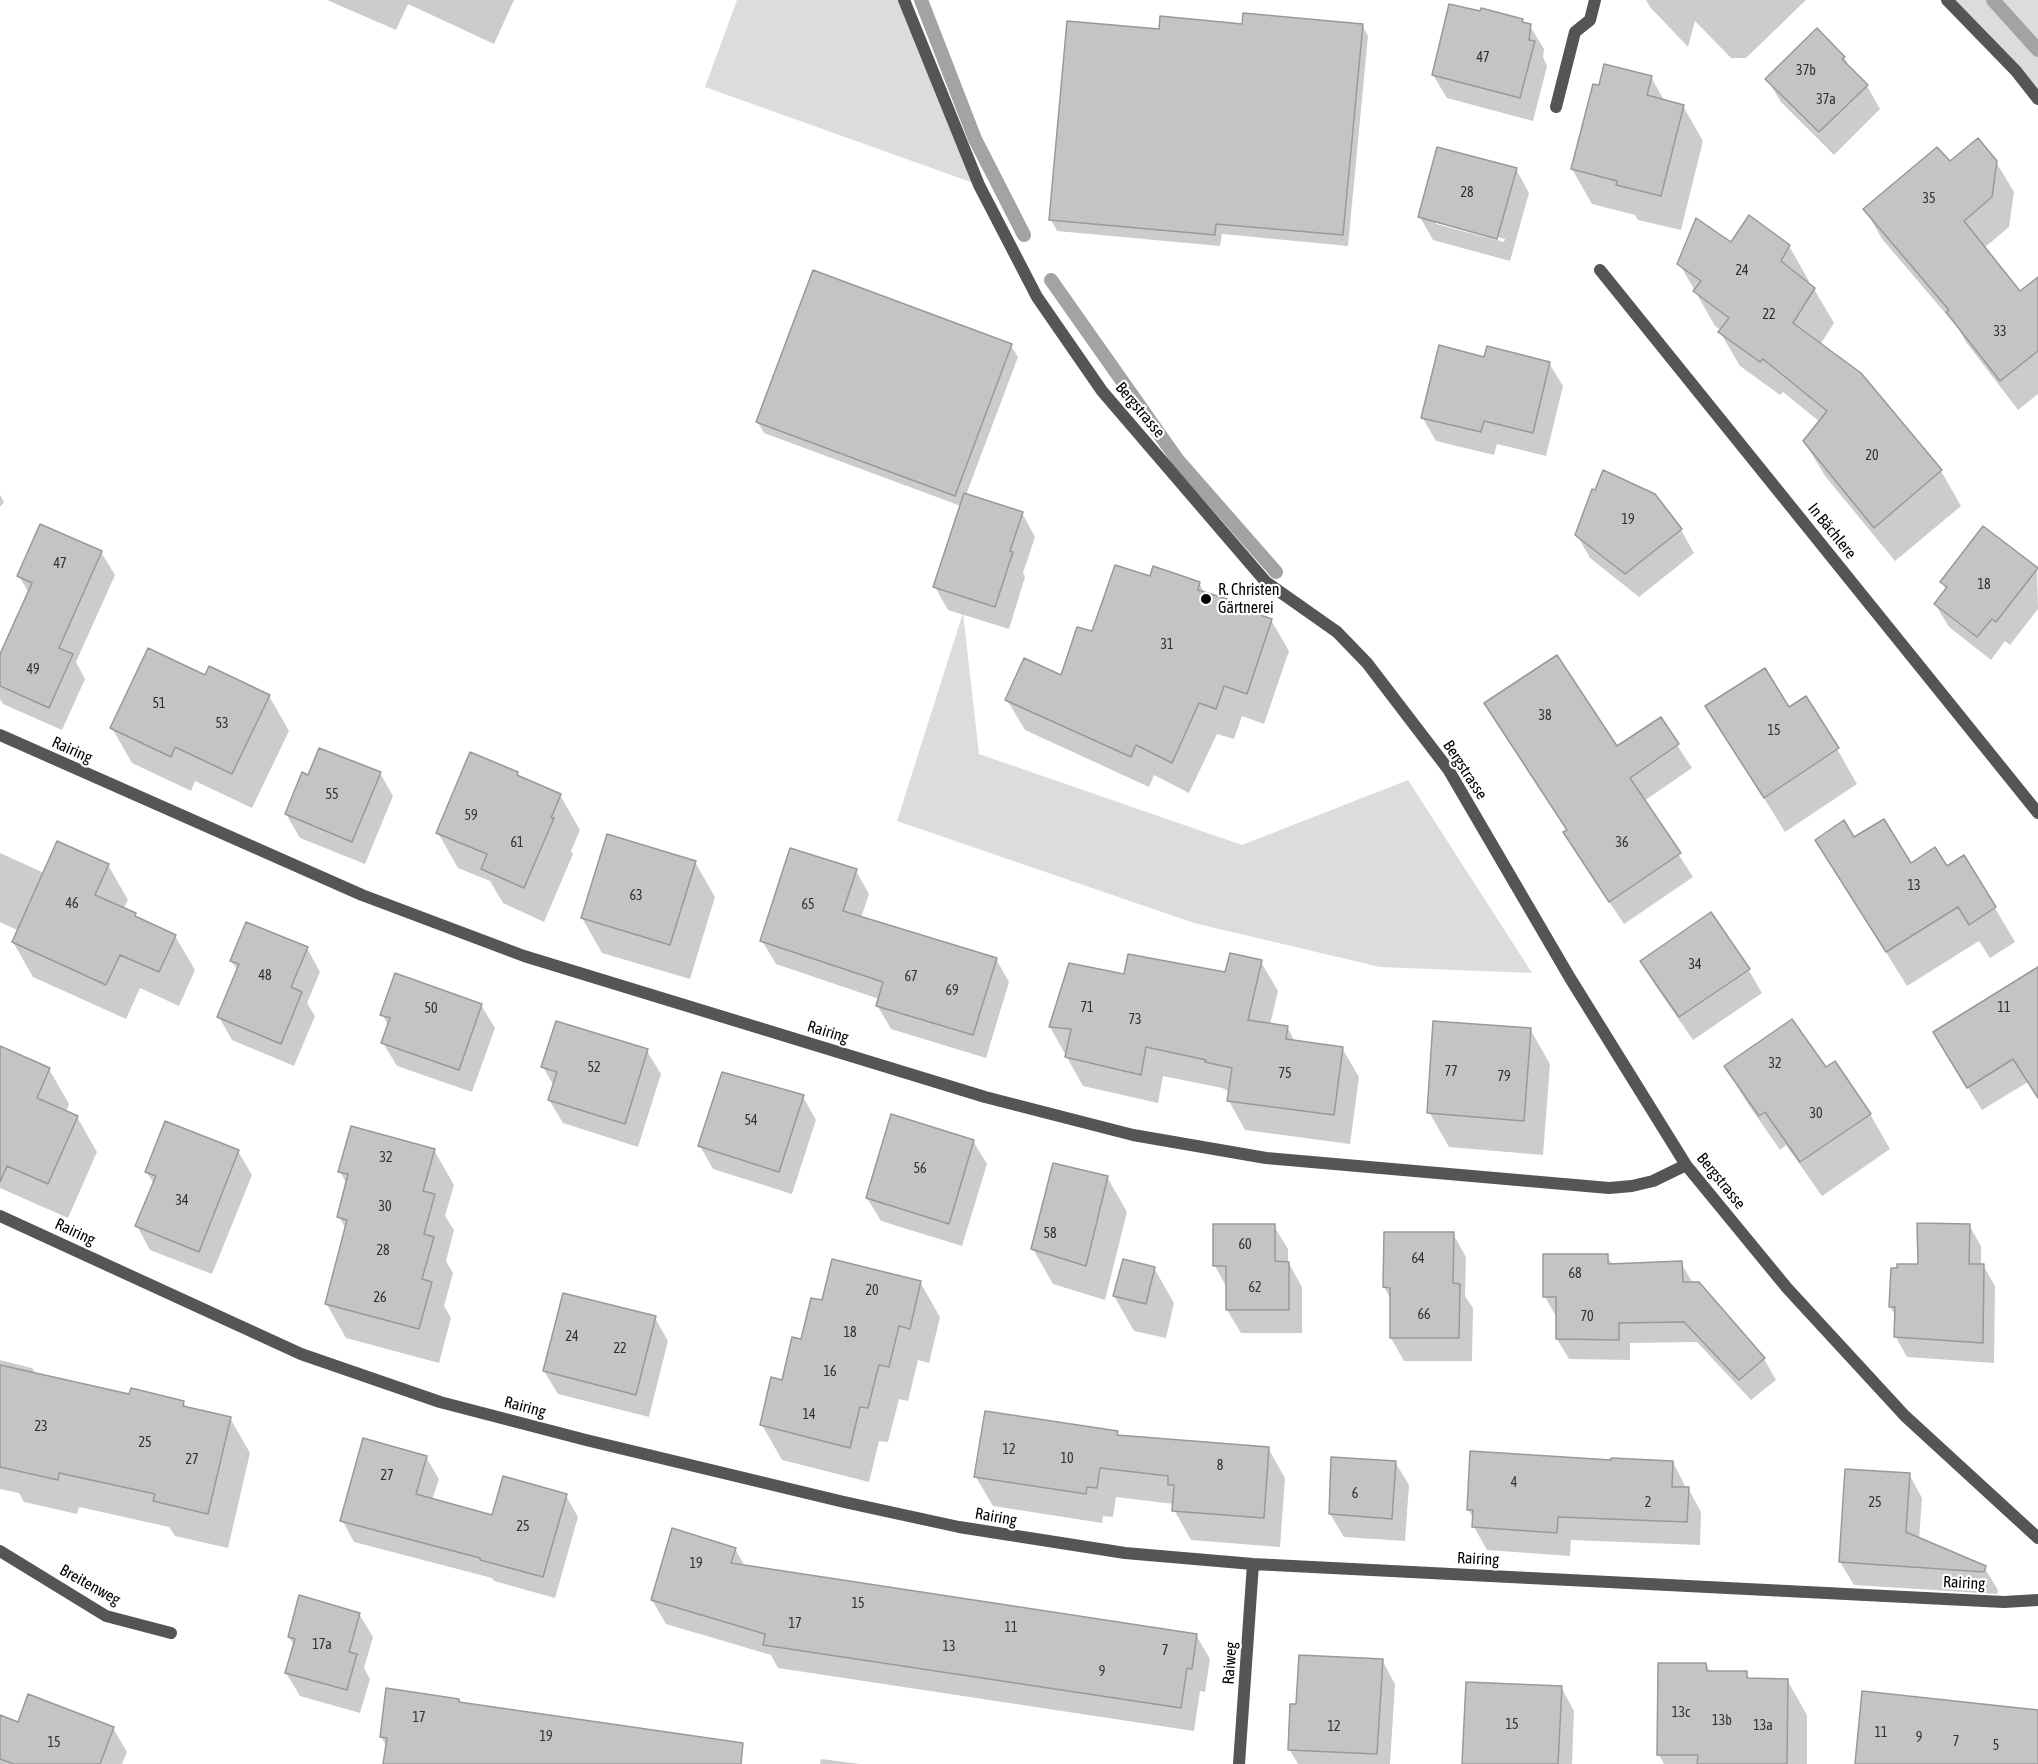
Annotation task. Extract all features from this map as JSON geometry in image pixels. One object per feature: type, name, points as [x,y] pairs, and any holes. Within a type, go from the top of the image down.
[{"type":"street","name":"Bergstrasse","points":[[904,0],[979,185],[1037,297],[1102,391],[1266,582],[1337,632],[1367,663],[1448,769],[1570,978],[1686,1165],[1787,1288],[1905,1416],[2038,1538]]},
{"type":"street","points":[[1556,107],[1575,32],[1590,20],[1594,0]]},
{"type":"street","points":[[1947,0],[2016,71],[2038,99]]},
{"type":"street","name":"In Bächlere","points":[[1600,270],[2038,813]]},
{"type":"street","name":"Rairing","points":[[0,735],[362,895],[524,956],[985,1097],[1133,1135],[1266,1158],[1609,1188],[1653,1181],[1686,1165]]},
{"type":"street","name":"Rairing","points":[[0,1216],[302,1354],[440,1402],[754,1480],[959,1527],[1125,1553],[1254,1564],[2004,1602],[2038,1600]]},
{"type":"street","name":"Breitenweg","points":[[0,1551],[106,1616],[171,1633]]},
{"type":"street","name":"Raiweg","points":[[1239,1764],[1254,1564]]},
{"type":"shaded area","points":[[737,0],[904,0],[979,185],[705,87]]},
{"type":"shaded area","points":[[1947,0],[2038,0],[2038,99]]},
{"type":"shaded area","points":[[963,613],[979,754],[1242,845],[1408,780],[1532,973],[1380,967],[1194,923],[897,821]]},
{"type":"building","points":[[1449,4],[1480,11],[1481,8],[1523,19],[1522,22],[1531,24],[1529,40],[1535,41],[1520,98],[1432,75]]},
{"type":"building","points":[[1243,13],[1363,24],[1343,235],[1216,224],[1215,235],[1049,220],[1067,21],[1159,29],[1160,16],[1242,24]]},
{"type":"building","points":[[1817,28],[1845,57],[1842,59],[1868,85],[1819,132],[1765,79]]},
{"type":"building","points":[[1604,64],[1652,76],[1647,95],[1684,105],[1661,196],[1616,185],[1617,181],[1571,169],[1593,84],[1599,85]]},
{"type":"building","points":[[1978,138],[1997,161],[1992,197],[1964,221],[2020,291],[2038,277],[2038,351],[2000,381],[1946,312],[1949,310],[1863,209],[1937,147],[1950,161]]},
{"type":"building","points":[[1437,147],[1517,168],[1497,239],[1418,217]]},
{"type":"building","points":[[1749,215],[1790,245],[1781,261],[1815,288],[1793,323],[1861,373],[1942,470],[1874,528],[1803,441],[1827,411],[1763,359],[1760,362],[1718,332],[1729,318],[1693,291],[1701,281],[1677,264],[1696,218],[1731,242]]},
{"type":"building","points":[[813,270],[1012,344],[955,496],[756,422]]},
{"type":"building","points":[[1439,345],[1484,357],[1487,346],[1550,362],[1533,433],[1484,421],[1481,432],[1421,418]]},
{"type":"building","points":[[1603,470],[1655,494],[1682,529],[1625,574],[1575,535],[1592,489],[1595,490]]},
{"type":"building","points":[[964,493],[1023,512],[995,607],[933,587]]},
{"type":"building","points":[[40,524],[102,551],[59,648],[73,654],[49,708],[0,686],[0,654],[32,583],[17,576]]},
{"type":"building","points":[[1983,526],[2038,568],[1996,622],[1992,619],[1977,637],[1934,604],[1947,587],[1940,582]]},
{"type":"building","points":[[1115,565],[1150,576],[1153,566],[1200,582],[1198,590],[1227,599],[1225,603],[1272,619],[1247,694],[1224,686],[1216,709],[1199,703],[1172,763],[1136,745],[1131,757],[1005,700],[1024,658],[1061,675],[1077,627],[1092,631]]},
{"type":"building","points":[[148,648],[205,675],[209,666],[270,695],[232,774],[175,747],[171,757],[110,728]]},
{"type":"building","points":[[1557,655],[1617,746],[1661,717],[1679,744],[1630,778],[1681,853],[1609,902],[1563,832],[1567,830],[1484,703]]},
{"type":"building","points":[[1765,668],[1789,707],[1806,696],[1839,748],[1764,798],[1705,706]]},
{"type":"building","points":[[319,748],[381,772],[352,842],[285,814],[302,772],[308,775]]},
{"type":"building","points":[[470,752],[518,772],[517,775],[561,794],[551,818],[554,818],[524,888],[481,869],[487,854],[436,833]]},
{"type":"building","points":[[1884,819],[1911,863],[1935,847],[1947,866],[1964,855],[1996,907],[1969,925],[1958,907],[1886,952],[1815,840],[1844,820],[1854,837]]},
{"type":"building","points":[[607,834],[696,861],[670,945],[581,918]]},
{"type":"building","points":[[57,841],[109,864],[95,895],[136,913],[135,916],[176,935],[159,972],[120,955],[106,985],[12,942]]},
{"type":"building","points":[[790,848],[857,869],[843,911],[997,958],[973,1035],[876,1006],[883,982],[760,941]]},
{"type":"building","points":[[1711,912],[1750,969],[1679,1017],[1640,961]]},
{"type":"building","points":[[246,922],[308,947],[291,987],[302,992],[281,1044],[217,1017],[239,964],[230,961]]},
{"type":"building","points":[[1230,953],[1262,960],[1248,1020],[1288,1026],[1286,1039],[1343,1047],[1334,1115],[1227,1101],[1232,1068],[1146,1047],[1141,1075],[1065,1057],[1071,1029],[1049,1027],[1069,963],[1124,974],[1128,954],[1225,972]]},
{"type":"building","points":[[2038,967],[2038,1098],[2013,1059],[1967,1088],[1933,1032]]},
{"type":"building","points":[[395,973],[482,1004],[459,1070],[381,1043],[390,1018],[380,1015]]},
{"type":"building","points":[[1792,1019],[1826,1067],[1835,1061],[1871,1114],[1800,1162],[1765,1112],[1759,1116],[1724,1066]]},
{"type":"building","points":[[556,1021],[648,1049],[625,1124],[548,1100],[557,1072],[541,1067]]},
{"type":"building","points":[[1433,1021],[1531,1028],[1524,1121],[1427,1113]]},
{"type":"building","points":[[0,1046],[50,1068],[37,1098],[78,1116],[48,1184],[7,1166],[0,1182]]},
{"type":"building","points":[[722,1072],[804,1095],[779,1172],[698,1146]]},
{"type":"building","points":[[891,1114],[974,1140],[949,1224],[866,1198]]},
{"type":"building","points":[[165,1121],[239,1150],[199,1252],[135,1226],[156,1176],[145,1172]]},
{"type":"building","points":[[351,1126],[435,1149],[423,1191],[435,1194],[424,1234],[434,1237],[422,1279],[432,1282],[419,1329],[325,1304],[347,1220],[337,1217],[348,1174],[338,1172]]},
{"type":"building","points":[[1053,1163],[1108,1176],[1086,1266],[1031,1249]]},
{"type":"building","points":[[1917,1223],[1970,1224],[1969,1264],[1984,1264],[1983,1343],[1894,1337],[1895,1307],[1889,1307],[1891,1268],[1897,1268],[1897,1264],[1918,1264]]},
{"type":"building","points":[[1213,1224],[1275,1224],[1275,1261],[1289,1262],[1289,1310],[1226,1310],[1226,1266],[1213,1266]]},
{"type":"building","points":[[1384,1232],[1454,1232],[1453,1283],[1460,1284],[1459,1338],[1390,1338],[1390,1288],[1383,1287]]},
{"type":"building","points":[[1543,1254],[1608,1254],[1608,1264],[1682,1261],[1683,1282],[1699,1282],[1765,1358],[1739,1380],[1684,1322],[1619,1323],[1619,1340],[1556,1339],[1556,1297],[1543,1297]]},
{"type":"building","points":[[832,1259],[921,1281],[910,1329],[899,1326],[889,1367],[879,1365],[868,1408],[860,1407],[850,1448],[760,1425],[771,1377],[782,1380],[792,1337],[801,1339],[811,1298],[822,1300]]},
{"type":"building","points":[[1123,1259],[1155,1267],[1146,1304],[1113,1296]]},
{"type":"building","points":[[563,1293],[656,1316],[636,1395],[543,1371]]},
{"type":"building","points":[[0,1365],[129,1394],[131,1388],[184,1401],[183,1406],[231,1417],[208,1514],[153,1501],[155,1494],[59,1473],[58,1480],[0,1467]]},
{"type":"building","points":[[985,1411],[1118,1431],[1117,1435],[1269,1447],[1264,1518],[1172,1511],[1174,1485],[1168,1485],[1168,1476],[1100,1468],[1097,1488],[1087,1487],[1086,1494],[974,1477]]},
{"type":"building","points":[[363,1438],[427,1456],[416,1494],[492,1515],[503,1476],[567,1494],[543,1577],[340,1521]]},
{"type":"building","points":[[1470,1451],[1611,1460],[1611,1458],[1673,1461],[1672,1487],[1689,1487],[1687,1522],[1558,1517],[1557,1533],[1472,1527],[1473,1510],[1467,1510]]},
{"type":"building","points":[[1331,1457],[1396,1461],[1392,1519],[1329,1514]]},
{"type":"building","points":[[1845,1469],[1910,1473],[1906,1532],[1986,1566],[1984,1572],[1839,1562]]},
{"type":"building","points":[[672,1528],[736,1548],[731,1563],[1197,1634],[1192,1669],[1187,1668],[1181,1708],[763,1645],[765,1634],[651,1600]]},
{"type":"building","points":[[299,1595],[360,1613],[349,1652],[357,1654],[347,1690],[285,1673],[295,1639],[288,1637]]},
{"type":"building","points":[[1299,1655],[1383,1659],[1377,1754],[1288,1750],[1290,1704],[1296,1704]]},
{"type":"building","points":[[1658,1663],[1706,1663],[1707,1671],[1747,1671],[1747,1678],[1788,1679],[1787,1764],[1697,1764],[1698,1755],[1657,1755]]},
{"type":"building","points":[[1466,1682],[1562,1686],[1558,1764],[1462,1764]]},
{"type":"building","points":[[386,1688],[459,1699],[459,1702],[743,1743],[741,1764],[383,1764],[387,1738],[380,1737]]},
{"type":"building","points":[[1862,1691],[2038,1710],[2038,1764],[1855,1764]]},
{"type":"building","points":[[28,1694],[114,1727],[100,1764],[14,1764],[0,1759],[0,1715],[18,1722]]},
{"type":"waterway","points":[[921,0],[975,139],[1024,235]]},
{"type":"waterway","points":[[1993,0],[2038,50]]},
{"type":"waterway","points":[[1051,280],[1177,459],[1276,572]]},
{"type":"place","name":"R. Christen Gärtnerei","points":[[1206,599]]}]
